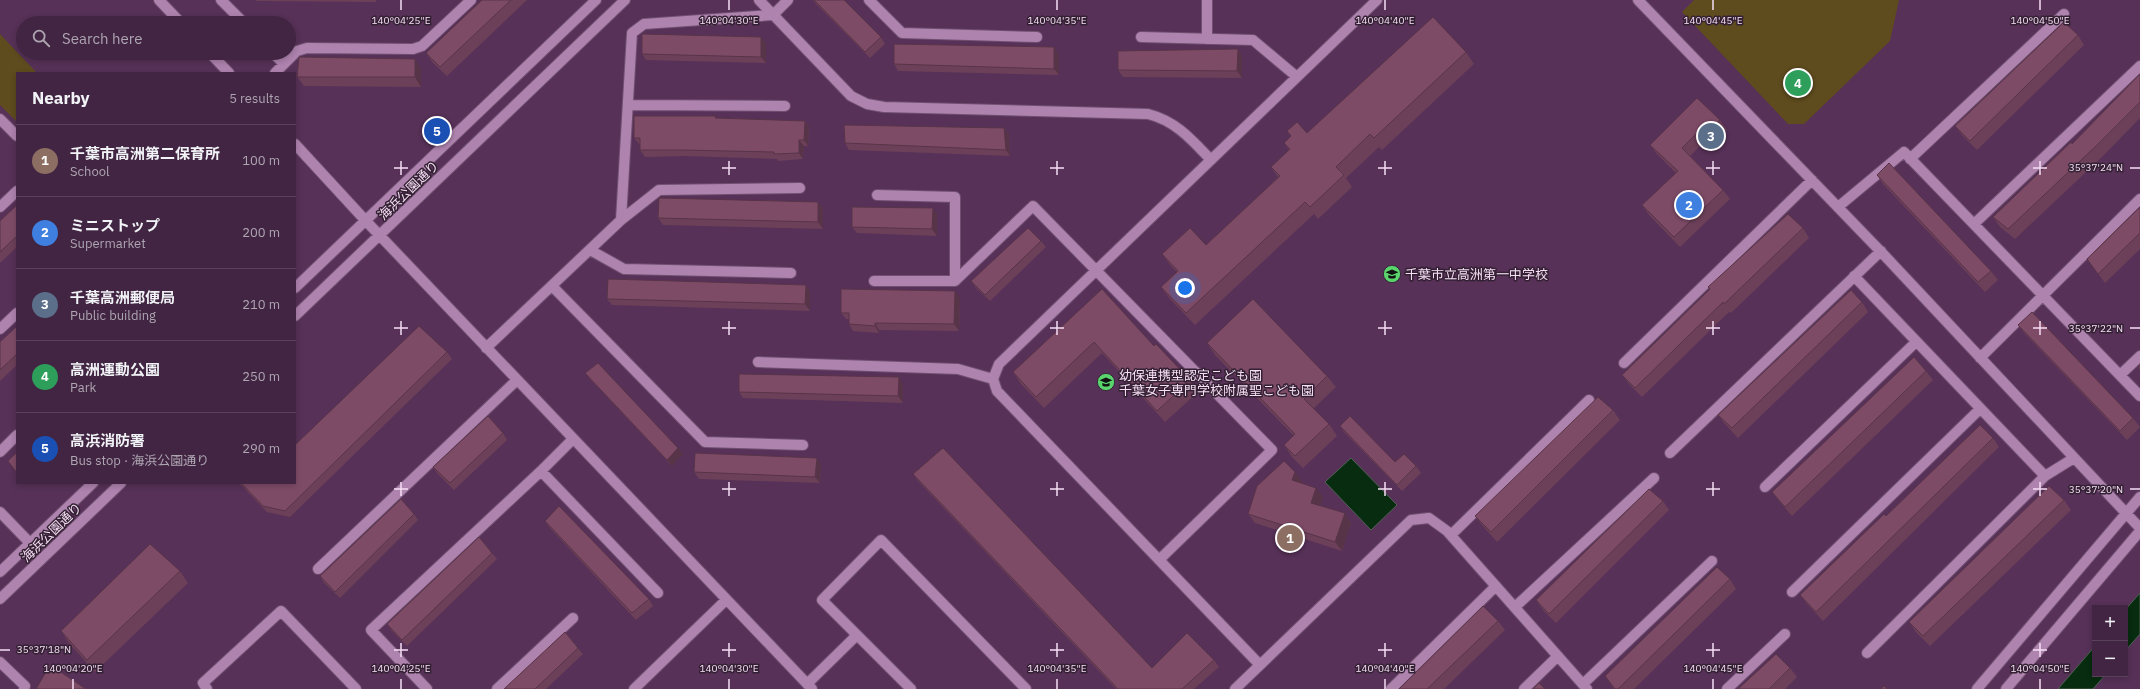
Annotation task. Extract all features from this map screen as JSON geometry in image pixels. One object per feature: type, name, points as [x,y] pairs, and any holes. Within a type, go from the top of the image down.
[{"type":"street","points":[[159,0],[174,16]]},
{"type":"street","points":[[222,0],[237,16]]},
{"type":"street","points":[[296,52],[307,48],[413,49],[422,46],[471,0]]},
{"type":"street","name":"海浜公園通り","points":[[296,287],[596,0]]},
{"type":"street","name":"海浜公園通り","points":[[296,315],[625,0]]},
{"type":"street","points":[[759,0],[851,96],[867,104],[884,107],[1148,114],[1163,118],[1177,126],[1211,160]]},
{"type":"street","points":[[621,220],[632,33],[644,24],[773,15],[788,0]]},
{"type":"street","points":[[869,0],[902,33],[1037,37]]},
{"type":"street","points":[[1207,0],[1207,39]]},
{"type":"street","points":[[992,379],[999,364],[1377,0]]},
{"type":"street","points":[[1638,0],[1880,251],[2140,530],[2006,689]]},
{"type":"street","points":[[1910,159],[2064,14]]},
{"type":"street","points":[[1141,37],[1253,40],[1297,77]]},
{"type":"street","points":[[217,60],[228,72]]},
{"type":"street","points":[[280,60],[284,64]]},
{"type":"street","points":[[276,72],[288,60]]},
{"type":"street","points":[[1974,224],[2140,66]]},
{"type":"street","points":[[628,105],[785,106]]},
{"type":"street","points":[[0,119],[16,135]]},
{"type":"street","points":[[296,145],[486,348],[809,686],[857,635]]},
{"type":"street","points":[[1838,207],[1904,152],[2140,396]]},
{"type":"street","points":[[1624,363],[1812,180]]},
{"type":"street","points":[[486,348],[621,220],[659,190],[800,188]]},
{"type":"street","points":[[0,207],[16,192]]},
{"type":"street","points":[[877,195],[955,197],[955,282]]},
{"type":"street","points":[[1980,358],[2140,199]]},
{"type":"street","points":[[874,281],[955,282],[1033,206],[1272,450],[1160,560]]},
{"type":"street","points":[[590,250],[624,269],[791,273]]},
{"type":"street","points":[[1670,453],[1880,251]]},
{"type":"street","points":[[1854,276],[2045,476]]},
{"type":"street","points":[[552,286],[705,442],[803,445]]},
{"type":"street","points":[[0,329],[16,314]]},
{"type":"street","points":[[1765,487],[1916,342]]},
{"type":"street","points":[[2120,375],[2140,356]]},
{"type":"street","points":[[758,362],[958,368],[992,379],[998,391],[1260,665]]},
{"type":"street","points":[[318,569],[517,380]]},
{"type":"street","points":[[1451,535],[1589,400]]},
{"type":"street","points":[[1792,592],[1980,409]]},
{"type":"street","points":[[0,452],[16,436]]},
{"type":"street","points":[[427,689],[371,630],[541,471],[573,439]]},
{"type":"street","points":[[1867,653],[2045,476],[2074,458]]},
{"type":"street","points":[[541,471],[658,593]]},
{"type":"street","points":[[1515,607],[1654,478]]},
{"type":"street","name":"海浜公園通り","points":[[0,572],[92,484]]},
{"type":"street","name":"海浜公園通り","points":[[0,599],[120,484]]},
{"type":"street","points":[[1977,689],[2140,498]]},
{"type":"street","points":[[0,512],[30,543]]},
{"type":"street","points":[[1234,689],[1411,520],[1429,518],[1451,535],[1585,686],[1712,561]]},
{"type":"street","points":[[910,689],[822,600],[881,540],[1026,689]]},
{"type":"street","points":[[1391,689],[1496,586]]},
{"type":"street","points":[[634,689],[726,600]]},
{"type":"street","points":[[207,689],[204,683],[281,611],[356,689]]},
{"type":"street","points":[[497,689],[574,618]]},
{"type":"street","points":[[1727,689],[1785,634]]},
{"type":"street","points":[[1524,689],[1558,656]]},
{"type":"street","points":[[0,662],[24,686],[24,689]]},
{"type":"shaded area","points":[[1694,0],[1899,0],[1890,41],[1804,124],[1788,124],[1682,12]]},
{"type":"shaded area","points":[[0,34],[16,51],[16,60],[25,60],[36,72],[16,72],[16,121],[0,105]]},
{"type":"shaded area","points":[[1351,458],[1397,505],[1371,530],[1325,482]]},
{"type":"shaded area","points":[[2140,593],[2140,634],[2128,648],[2128,641],[2128,607]]},
{"type":"shaded area","points":[[2092,649],[2092,677],[2103,677],[2093,689],[2058,689]]},
{"type":"building","points":[[482,0],[511,0],[440,67],[426,53]]},
{"type":"building","points":[[814,0],[844,0],[881,37],[865,52]]},
{"type":"building","points":[[1433,17],[1466,52],[1374,138],[1370,134],[1336,167],[1344,175],[1310,207],[1305,202],[1186,313],[1161,287],[1178,271],[1162,254],[1190,228],[1206,245],[1280,176],[1271,167],[1290,149],[1284,143],[1291,136],[1287,131],[1297,122],[1307,133]]},
{"type":"building","points":[[2064,22],[2078,35],[1970,141],[1955,126]]},
{"type":"building","points":[[642,34],[761,37],[761,57],[642,54]]},
{"type":"building","points":[[894,44],[1054,47],[1054,69],[894,64]]},
{"type":"building","points":[[1238,49],[1237,71],[1118,70],[1118,51]]},
{"type":"building","points":[[299,57],[415,59],[415,77],[297,77]]},
{"type":"building","points":[[2140,74],[2140,102],[2095,147],[2008,229],[1993,217],[2071,142],[2072,144]]},
{"type":"building","points":[[1697,98],[1720,120],[1706,134],[1701,129],[1682,148],[1723,190],[1674,237],[1642,205],[1678,171],[1650,145]]},
{"type":"building","points":[[634,116],[716,116],[715,118],[805,121],[804,140],[799,140],[799,153],[774,154],[774,152],[640,150],[640,138],[634,138]]},
{"type":"building","points":[[844,125],[1004,128],[1006,150],[845,143]]},
{"type":"building","points":[[1889,163],[1991,271],[1978,282],[1877,175]]},
{"type":"building","points":[[659,198],[818,202],[818,222],[658,218]]},
{"type":"building","points":[[16,206],[16,237],[0,252],[0,221]]},
{"type":"building","points":[[852,207],[933,208],[932,229],[852,227]]},
{"type":"building","points":[[2140,207],[2140,233],[2098,274],[2087,259]]},
{"type":"building","points":[[1788,214],[1803,228],[1724,304],[1723,302],[1635,388],[1622,375],[1710,289],[1708,287]]},
{"type":"building","points":[[1028,228],[1041,241],[985,295],[971,281]]},
{"type":"building","points":[[608,279],[806,285],[805,304],[607,299]]},
{"type":"building","points":[[841,289],[955,291],[954,324],[875,323],[875,326],[849,324],[849,313],[841,313]]},
{"type":"building","points":[[1102,289],[1154,346],[1156,344],[1190,380],[1157,411],[1094,342],[1036,397],[1013,372]]},
{"type":"building","points":[[1851,290],[1862,302],[1732,428],[1718,415]]},
{"type":"building","points":[[1253,299],[1327,376],[1304,399],[1329,424],[1295,456],[1284,445],[1295,434],[1207,343]]},
{"type":"building","points":[[2032,312],[2133,418],[2120,431],[2018,325]]},
{"type":"building","points":[[419,326],[447,352],[285,511],[263,506],[242,484],[296,484],[296,444]]},
{"type":"building","points":[[16,327],[16,355],[0,370],[0,342]]},
{"type":"building","points":[[1914,357],[1926,371],[1785,507],[1772,492]]},
{"type":"building","points":[[598,363],[678,448],[667,460],[585,373]]},
{"type":"building","points":[[739,374],[899,377],[898,396],[739,392]]},
{"type":"building","points":[[1598,397],[1613,410],[1491,532],[1475,516]]},
{"type":"building","points":[[488,416],[503,433],[450,483],[433,467]]},
{"type":"building","points":[[1350,416],[1395,462],[1404,454],[1416,466],[1397,485],[1340,426]]},
{"type":"building","points":[[1980,425],[1993,438],[1816,612],[1800,595],[1884,514],[1886,516]]},
{"type":"building","points":[[943,448],[1152,668],[1187,633],[1214,660],[1182,689],[1118,689],[913,474]]},
{"type":"building","points":[[16,453],[16,472],[8,461]]},
{"type":"building","points":[[695,453],[817,458],[815,477],[694,472]]},
{"type":"building","points":[[1284,461],[1295,472],[1292,480],[1316,488],[1311,503],[1345,513],[1335,542],[1248,514],[1257,486]]},
{"type":"building","points":[[2049,486],[2064,500],[1923,636],[1909,622]]},
{"type":"building","points":[[1649,489],[1663,501],[1549,614],[1536,600]]},
{"type":"building","points":[[401,499],[414,514],[335,592],[320,576]]},
{"type":"building","points":[[559,506],[649,599],[632,613],[545,521]]},
{"type":"building","points":[[479,537],[492,553],[402,640],[387,624]]},
{"type":"building","points":[[150,544],[180,571],[87,660],[61,631]]},
{"type":"building","points":[[1717,567],[1730,579],[1618,689],[1615,689],[1605,676]]},
{"type":"building","points":[[1483,606],[1498,621],[1427,689],[1399,689]]},
{"type":"building","points":[[565,632],[578,648],[535,689],[504,689]]},
{"type":"building","points":[[1776,654],[1790,668],[1769,689],[1738,689]]},
{"type":"building","points":[[50,665],[86,689],[36,689]]},
{"type":"building","points":[[1539,683],[1545,689],[1533,689]]},
{"type":"building","points":[[1884,686],[1887,689],[1880,689]]},
{"type":"place","name":"高洲運動公園","points":[[1798,83]]},
{"type":"place","name":"高浜消防署","points":[[437,131]]},
{"type":"place","name":"千葉高洲郵便局","points":[[1711,136]]},
{"type":"place","name":"ミニストップ","points":[[1689,205]]},
{"type":"place","name":"千葉市立高洲第一中学校","points":[[1392,274]]},
{"type":"place","name":"幼保連携型認定こども園 千葉女子専門学校附属聖こども園","points":[[1106,382]]},
{"type":"place","name":"千葉市高洲第二保育所","points":[[1290,538]]}]
